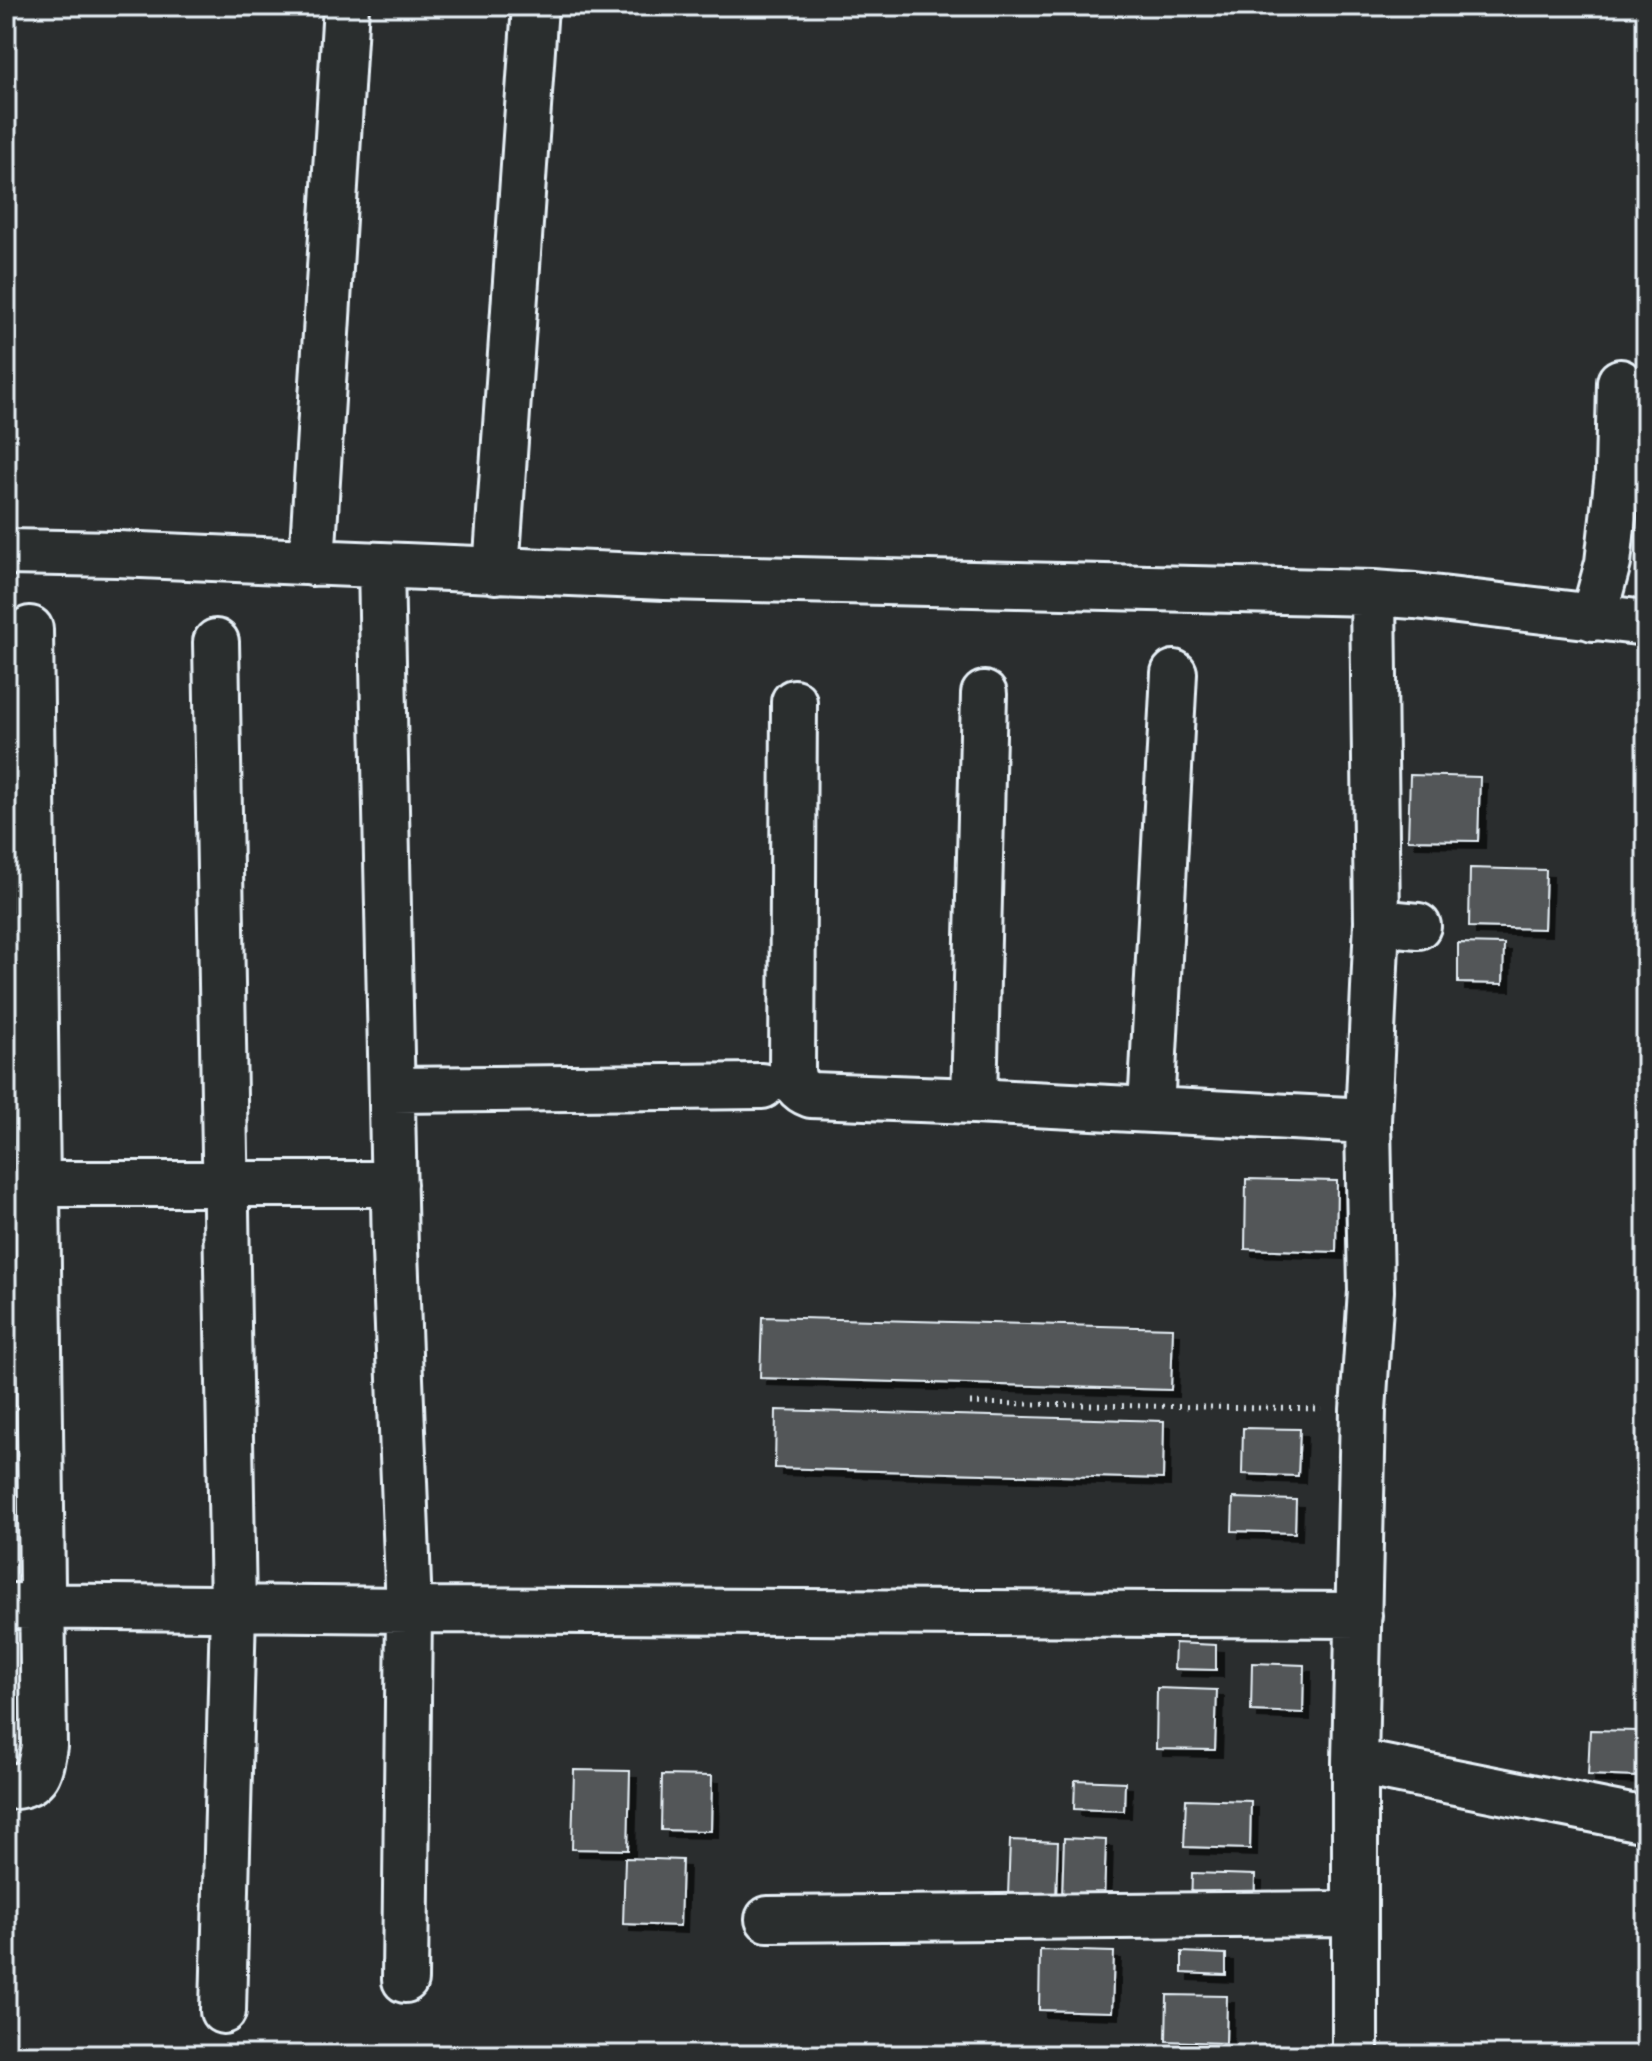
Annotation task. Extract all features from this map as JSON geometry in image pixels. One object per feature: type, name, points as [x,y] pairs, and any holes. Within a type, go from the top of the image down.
[{"type":"street","points":[[312,563],[346,6]]},
{"type":"street","points":[[496,571],[535,6]]},
{"type":"street","points":[[1593,618],[1608,563],[1618,473],[1620,382]]},
{"type":"street","points":[[6,552],[665,577],[1373,593],[1646,623]]},
{"type":"street","points":[[381,565],[394,1184],[409,1610],[405,1980]]},
{"type":"street","points":[[1355,2055],[1355,1762],[1363,1410],[1371,1291],[1368,1121],[1397,924],[1373,593]]},
{"type":"street","points":[[6,1787],[28,1784],[40,1771],[44,1746],[24,1607],[22,1254],[37,1184],[21,1088],[30,629]]},
{"type":"street","points":[[216,642],[233,1609],[223,2011]]},
{"type":"street","points":[[1151,1110],[1174,673]]},
{"type":"street","points":[[974,1101],[984,694]]},
{"type":"street","points":[[794,702],[794,1082],[801,1091],[811,1095],[1368,1121]]},
{"type":"street","points":[[392,1090],[762,1086]]},
{"type":"street","points":[[37,1184],[394,1184]]},
{"type":"street","points":[[24,1607],[1359,1615]]},
{"type":"street","points":[[1355,1762],[1646,1820]]},
{"type":"street","points":[[768,1919],[1354,1914]]},
{"type":"path","points":[[970,1403],[1363,1410]]},
{"type":"building","points":[[1410,775],[1480,777],[1478,841],[1408,840]]},
{"type":"building","points":[[1470,868],[1546,870],[1544,929],[1469,927]]},
{"type":"building","points":[[1458,943],[1504,944],[1503,984],[1458,983]]},
{"type":"building","points":[[1246,1179],[1337,1181],[1336,1252],[1245,1249]]},
{"type":"building","points":[[762,1317],[1173,1328],[1171,1390],[760,1378]]},
{"type":"building","points":[[776,1410],[1164,1421],[1163,1479],[775,1468]]},
{"type":"building","points":[[1243,1428],[1300,1429],[1298,1476],[1242,1474]]},
{"type":"building","points":[[1233,1498],[1296,1500],[1295,1533],[1232,1531]]},
{"type":"building","points":[[1175,1643],[1216,1645],[1216,1670],[1174,1669]]},
{"type":"building","points":[[1252,1663],[1304,1665],[1303,1713],[1251,1711]]},
{"type":"building","points":[[1157,1688],[1217,1690],[1215,1750],[1156,1749]]},
{"type":"building","points":[[1590,1730],[1639,1731],[1637,1777],[1588,1775]]},
{"type":"building","points":[[574,1770],[630,1771],[628,1850],[572,1849]]},
{"type":"building","points":[[662,1775],[712,1776],[711,1831],[661,1830]]},
{"type":"building","points":[[1075,1780],[1125,1782],[1124,1811],[1074,1809]]},
{"type":"building","points":[[1186,1799],[1251,1801],[1250,1849],[1184,1847]]},
{"type":"building","points":[[1064,1838],[1106,1840],[1104,1901],[1062,1900]]},
{"type":"building","points":[[1010,1840],[1058,1842],[1056,1898],[1008,1896]]},
{"type":"building","points":[[625,1858],[682,1860],[680,1926],[623,1924]]},
{"type":"building","points":[[1192,1873],[1255,1875],[1254,1913],[1191,1911]]},
{"type":"building","points":[[1040,1950],[1114,1952],[1112,2012],[1039,2010]]},
{"type":"building","points":[[1182,1952],[1226,1954],[1226,1975],[1182,1973]]},
{"type":"building","points":[[1167,1995],[1227,1996],[1226,2043],[1166,2041]]}]
